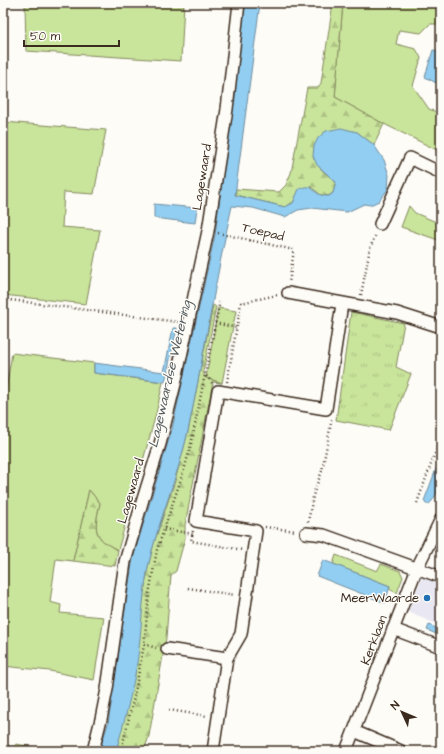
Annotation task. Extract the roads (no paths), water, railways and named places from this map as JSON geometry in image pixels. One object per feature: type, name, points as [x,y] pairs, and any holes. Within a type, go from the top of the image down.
[{"type":"street","name":"Lagewaard","points":[[93,751],[102,719],[126,562],[142,498],[160,444],[176,384],[208,231],[227,109],[239,3]]},
{"type":"street","points":[[380,224],[410,158],[441,173]]},
{"type":"street","points":[[288,293],[342,304],[397,312],[441,327]]},
{"type":"street","points":[[212,751],[227,658],[241,634],[256,531],[196,520],[222,391],[326,409],[342,304]]},
{"type":"street","name":"Kerklaan","points":[[346,751],[417,568],[441,519]]},
{"type":"street","points":[[306,533],[324,535],[441,577]]},
{"type":"street","points":[[393,629],[441,647]]},
{"type":"street","points":[[167,649],[227,658]]},
{"type":"street","points":[[354,731],[401,751]]},
{"type":"water","points":[[245,3],[260,3],[235,195],[285,207],[293,203],[299,189],[304,187],[312,188],[321,195],[329,196],[333,193],[336,182],[317,165],[313,156],[314,146],[318,138],[326,131],[341,128],[357,132],[374,145],[384,160],[389,175],[388,189],[379,201],[370,205],[364,204],[347,212],[312,208],[298,210],[285,217],[253,208],[232,206],[188,431],[148,567],[139,648],[129,704],[116,751],[99,751],[108,724],[133,558],[172,429],[215,235]]},
{"type":"water","points":[[433,50],[441,51],[440,85],[425,77]]},
{"type":"water","points":[[154,204],[197,208],[195,223],[154,218]]},
{"type":"water","points":[[173,328],[177,328],[165,382],[94,373],[94,363],[164,372]]},
{"type":"water","points":[[441,456],[438,488],[433,500],[429,504],[426,504],[424,501]]},
{"type":"water","points":[[323,560],[390,586],[385,603],[317,576]]},
{"type":"water","points":[[429,625],[441,630],[441,636],[427,630]]},
{"type":"place","name":"MeerWaarde","points":[[427,598]]},
{"type":"water label","name":"Lagewaardse Wetering","points":[[170,374]]}]
